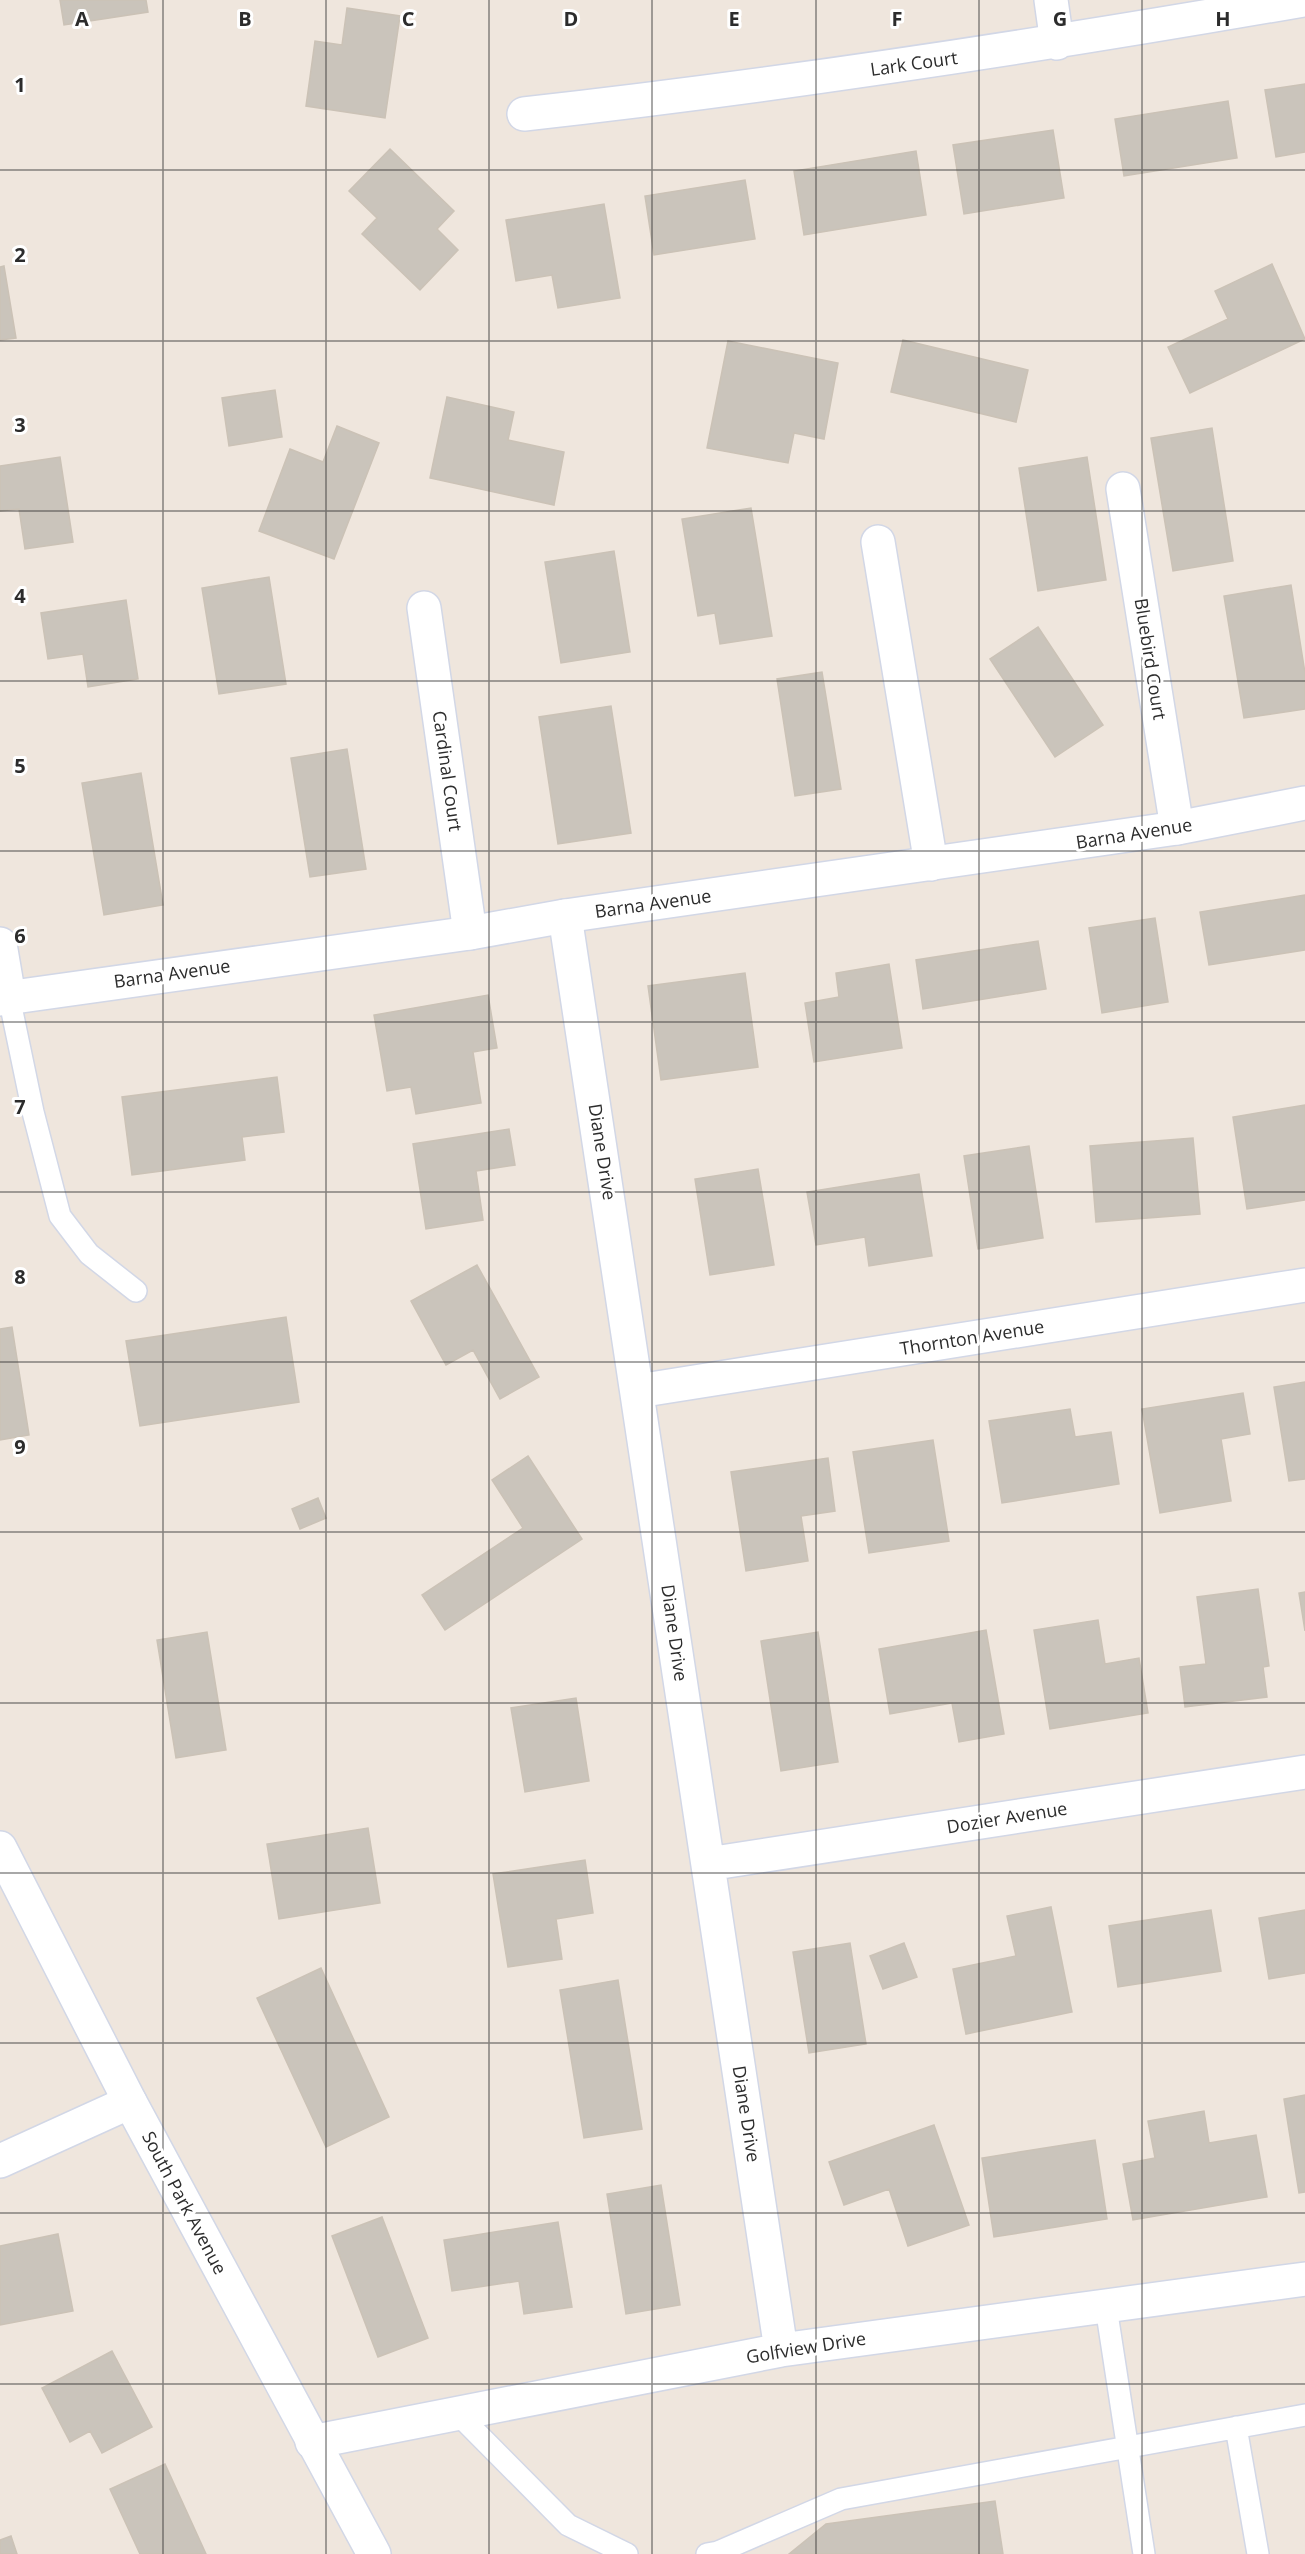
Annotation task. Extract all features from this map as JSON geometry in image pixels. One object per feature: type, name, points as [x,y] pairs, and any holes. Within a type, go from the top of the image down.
[{"type":"street","points":[[1051,0],[1057,43]]},
{"type":"street","name":"Lark Court","points":[[524,114],[715,93],[1057,43],[1303,0]]},
{"type":"street","name":"Bluebird Court","points":[[1123,489],[1177,828]]},
{"type":"street","points":[[878,542],[931,864]]},
{"type":"street","name":"Cardinal Court","points":[[424,608],[470,933]]},
{"type":"street","name":"Barna Avenue","points":[[5,998],[470,933],[565,916],[1177,828],[1305,803]]},
{"type":"street","name":"Diane Drive","points":[[565,916],[781,2350]]},
{"type":"street","points":[[0,944],[5,998]]},
{"type":"street","name":"Thornton Avenue","points":[[638,1390],[1305,1285]]},
{"type":"street","name":"Dozier Avenue","points":[[708,1864],[1305,1772]]},
{"type":"street","name":"South Park Avenue","points":[[0,1848],[130,2102],[374,2554]]},
{"type":"street","points":[[0,2161],[130,2102]]},
{"type":"street","name":"Golfview Drive","points":[[312,2442],[781,2350],[1305,2279]]},
{"type":"lane","points":[[5,998],[60,1216],[89,1254],[136,1291]]},
{"type":"lane","points":[[1106,2307],[1144,2554]]},
{"type":"lane","points":[[458,2414],[568,2525],[627,2554]]},
{"type":"lane","points":[[707,2554],[718,2552],[841,2499],[1305,2415]]},
{"type":"lane","points":[[1236,2427],[1258,2554]]},
{"type":"building","points":[[60,0],[146,0],[148,12],[64,25]]},
{"type":"building","points":[[347,8],[400,16],[385,118],[306,106],[315,41],[342,45]]},
{"type":"building","points":[[1305,84],[1305,152],[1276,157],[1265,90]]},
{"type":"building","points":[[1228,101],[1237,158],[1124,176],[1115,119]]},
{"type":"building","points":[[1053,130],[1064,198],[964,214],[953,145]]},
{"type":"building","points":[[390,149],[454,211],[437,229],[458,250],[420,290],[362,234],[377,218],[349,191]]},
{"type":"building","points":[[916,151],[926,215],[804,235],[794,171]]},
{"type":"building","points":[[745,180],[755,239],[654,255],[645,196]]},
{"type":"building","points":[[604,204],[620,298],[558,308],[552,275],[516,281],[506,220]]},
{"type":"building","points":[[1272,264],[1305,339],[1190,393],[1168,347],[1228,319],[1215,291]]},
{"type":"building","points":[[4,266],[16,338],[0,340],[0,267]]},
{"type":"building","points":[[903,340],[1028,370],[1016,422],[891,392]]},
{"type":"building","points":[[728,341],[838,363],[824,439],[794,433],[788,463],[707,448]]},
{"type":"building","points":[[275,390],[282,437],[229,446],[222,398]]},
{"type":"building","points":[[447,397],[514,412],[508,440],[564,452],[554,505],[430,478]]},
{"type":"building","points":[[337,426],[379,443],[334,559],[259,531],[290,449],[323,462]]},
{"type":"building","points":[[1212,428],[1233,561],[1173,571],[1151,438]]},
{"type":"building","points":[[60,457],[73,542],[25,549],[19,509],[0,511],[0,466]]},
{"type":"building","points":[[1087,457],[1106,580],[1038,591],[1019,468]]},
{"type":"building","points":[[751,508],[772,636],[720,644],[715,613],[698,616],[682,519]]},
{"type":"building","points":[[614,551],[630,652],[561,663],[545,562]]},
{"type":"building","points":[[269,577],[286,684],[219,694],[202,588]]},
{"type":"building","points":[[1291,585],[1305,673],[1305,709],[1244,718],[1224,596]]},
{"type":"building","points":[[126,600],[138,679],[88,687],[83,654],[48,659],[41,613]]},
{"type":"building","points":[[1038,627],[1103,725],[1055,757],[990,659]]},
{"type":"building","points":[[822,672],[841,789],[795,796],[777,679]]},
{"type":"building","points":[[611,706],[631,833],[558,844],[539,717]]},
{"type":"building","points":[[347,749],[366,869],[310,877],[291,758]]},
{"type":"building","points":[[141,773],[163,905],[104,915],[82,783]]},
{"type":"building","points":[[1305,895],[1305,950],[1209,965],[1200,912]]},
{"type":"building","points":[[1155,918],[1168,1002],[1102,1013],[1089,928]]},
{"type":"building","points":[[1038,941],[1046,989],[923,1009],[916,960]]},
{"type":"building","points":[[889,964],[902,1048],[814,1062],[805,1003],[839,997],[836,973]]},
{"type":"building","points":[[745,973],[758,1067],[661,1080],[648,986]]},
{"type":"building","points":[[488,995],[497,1048],[473,1052],[481,1103],[416,1114],[411,1087],[387,1091],[374,1015]]},
{"type":"building","points":[[277,1077],[284,1132],[242,1137],[245,1160],[132,1175],[122,1097]]},
{"type":"building","points":[[1305,1105],[1305,1200],[1247,1209],[1233,1117]]},
{"type":"building","points":[[509,1129],[515,1165],[476,1171],[483,1220],[426,1229],[413,1144]]},
{"type":"building","points":[[1193,1138],[1200,1214],[1096,1222],[1090,1146]]},
{"type":"building","points":[[1029,1146],[1043,1238],[978,1249],[964,1156]]},
{"type":"building","points":[[758,1169],[774,1265],[710,1275],[695,1179]]},
{"type":"building","points":[[919,1174],[932,1256],[869,1266],[865,1237],[816,1245],[807,1192]]},
{"type":"building","points":[[477,1265],[539,1377],[500,1399],[473,1350],[446,1365],[411,1301]]},
{"type":"building","points":[[286,1317],[299,1402],[140,1426],[126,1341]]},
{"type":"building","points":[[12,1327],[29,1435],[0,1440],[0,1329]]},
{"type":"building","points":[[1305,1382],[1305,1479],[1289,1481],[1274,1387]]},
{"type":"building","points":[[1243,1393],[1250,1434],[1221,1439],[1231,1501],[1160,1513],[1142,1409]]},
{"type":"building","points":[[1070,1409],[1075,1437],[1111,1432],[1119,1484],[1002,1503],[989,1421]]},
{"type":"building","points":[[933,1440],[949,1541],[869,1553],[853,1452]]},
{"type":"building","points":[[528,1456],[582,1539],[445,1630],[422,1595],[523,1528],[492,1480]]},
{"type":"building","points":[[828,1458],[835,1511],[801,1516],[808,1561],[746,1571],[731,1472]]},
{"type":"building","points":[[318,1498],[326,1518],[300,1529],[292,1509]]},
{"type":"building","points":[[1258,1589],[1269,1666],[1263,1667],[1267,1697],[1185,1707],[1180,1667],[1206,1664],[1197,1597]]},
{"type":"building","points":[[1305,1592],[1305,1631],[1299,1593]]},
{"type":"building","points":[[1098,1620],[1105,1664],[1139,1658],[1148,1713],[1050,1729],[1034,1630]]},
{"type":"building","points":[[986,1630],[1004,1734],[959,1742],[952,1703],[890,1714],[879,1649]]},
{"type":"building","points":[[207,1632],[226,1750],[176,1758],[157,1640]]},
{"type":"building","points":[[818,1632],[838,1762],[781,1771],[761,1641]]},
{"type":"building","points":[[576,1698],[589,1781],[525,1792],[511,1708]]},
{"type":"building","points":[[368,1828],[380,1903],[279,1919],[267,1844]]},
{"type":"building","points":[[585,1860],[593,1913],[556,1919],[562,1959],[508,1967],[493,1874]]},
{"type":"building","points":[[1051,1907],[1072,2012],[966,2034],[953,1969],[1016,1956],[1007,1916]]},
{"type":"building","points":[[1211,1910],[1221,1971],[1118,1987],[1109,1926]]},
{"type":"building","points":[[1305,1910],[1305,1973],[1269,1979],[1259,1918]]},
{"type":"building","points":[[850,1943],[866,2044],[809,2053],[793,1952]]},
{"type":"building","points":[[904,1943],[917,1977],[883,1989],[870,1956]]},
{"type":"building","points":[[321,1968],[389,2117],[326,2147],[257,1998]]},
{"type":"building","points":[[618,1980],[642,2129],[584,2138],[560,1990]]},
{"type":"building","points":[[1305,2095],[1305,2192],[1299,2193],[1284,2099]]},
{"type":"building","points":[[1204,2111],[1209,2143],[1256,2135],[1267,2197],[1133,2220],[1123,2164],[1155,2158],[1148,2121]]},
{"type":"building","points":[[934,2125],[969,2225],[908,2246],[889,2189],[844,2205],[829,2162]]},
{"type":"building","points":[[1095,2140],[1107,2219],[994,2237],[982,2158]]},
{"type":"building","points":[[661,2185],[680,2305],[626,2314],[607,2194]]},
{"type":"building","points":[[382,2217],[428,2338],[378,2357],[332,2236]]},
{"type":"building","points":[[558,2222],[572,2307],[524,2314],[519,2281],[452,2291],[444,2240]]},
{"type":"building","points":[[58,2234],[73,2311],[0,2325],[0,2246]]},
{"type":"building","points":[[112,2351],[152,2427],[102,2453],[90,2431],[70,2442],[42,2388]]},
{"type":"building","points":[[165,2464],[206,2554],[140,2554],[110,2489]]},
{"type":"building","points":[[995,2501],[1003,2554],[789,2554],[826,2524]]},
{"type":"building","points":[[11,2536],[17,2554],[0,2554],[0,2540]]}]
